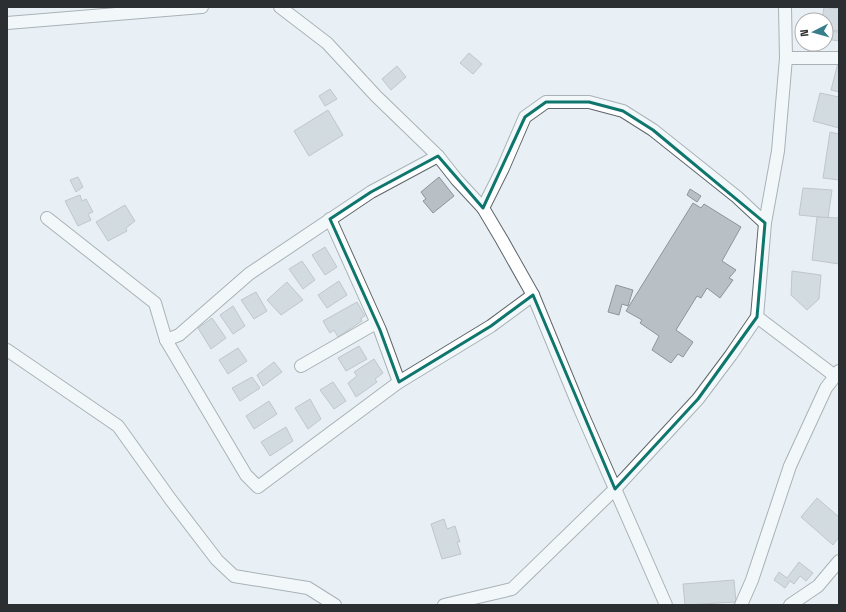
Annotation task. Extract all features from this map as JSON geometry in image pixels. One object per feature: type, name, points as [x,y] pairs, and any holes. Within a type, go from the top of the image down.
[{"type":"street","points":[[7,23],[202,7]]},
{"type":"street","points":[[280,7],[327,43],[376,96],[438,156],[456,180],[483,208],[533,295],[580,409],[666,605]]},
{"type":"street","points":[[444,605],[512,589],[615,489],[698,399],[732,355],[757,317],[765,223],[778,151],[786,58],[785,7]]},
{"type":"street","points":[[786,58],[839,58]]},
{"type":"street","points":[[483,208],[503,168],[525,117],[546,102],[589,102],[623,111],[653,130],[736,197],[765,223]]},
{"type":"street","points":[[166,340],[179,334],[249,274],[330,219],[371,192],[438,156]]},
{"type":"street","points":[[47,218],[155,303],[166,340],[246,475],[258,487],[399,382],[491,326],[533,295]]},
{"type":"street","points":[[330,219],[376,323],[399,382]]},
{"type":"street","points":[[741,605],[752,580],[790,466],[826,388],[837,374],[757,317]]},
{"type":"street","points":[[301,366],[376,323]]},
{"type":"street","points":[[7,350],[118,426],[171,500],[217,560],[234,576],[308,588],[335,605]]},
{"type":"street","points":[[790,605],[818,586],[839,561]]},
{"type":"highlighted area","points":[[546,102],[589,102],[623,111],[653,130],[765,223],[757,317],[698,399],[615,489],[533,295],[491,326],[399,382],[380,330],[330,219],[371,192],[438,156],[483,208],[525,117]]},
{"type":"building","points":[[824,7],[839,9],[839,31],[834,30],[834,12],[823,12]]},
{"type":"building","points":[[834,32],[839,32],[839,41],[834,40]]},
{"type":"building","points":[[469,53],[482,64],[473,74],[460,63]]},
{"type":"building","points":[[839,63],[839,92],[831,90]]},
{"type":"building","points":[[397,66],[406,77],[391,90],[382,79]]},
{"type":"building","points":[[330,89],[337,99],[325,106],[319,96]]},
{"type":"building","points":[[820,93],[839,97],[839,128],[813,121]]},
{"type":"building","points":[[328,110],[343,135],[309,156],[294,131]]},
{"type":"building","points":[[830,132],[839,134],[839,180],[823,178]]},
{"type":"building","points":[[78,177],[83,187],[76,192],[70,180]]},
{"type":"building","points":[[439,177],[454,196],[433,213],[423,201],[426,199],[421,192]]},
{"type":"building","points":[[803,188],[832,190],[828,218],[799,215]]},
{"type":"building","points":[[690,189],[701,196],[697,202],[687,195]]},
{"type":"building","points":[[80,195],[82,201],[86,199],[93,212],[88,214],[91,220],[78,226],[65,201]]},
{"type":"building","points":[[693,203],[701,208],[704,204],[741,227],[722,261],[736,270],[729,278],[733,280],[720,298],[707,288],[701,298],[697,296],[676,330],[693,342],[683,357],[678,354],[671,363],[652,350],[659,336],[640,323],[642,320],[626,311]]},
{"type":"building","points":[[125,205],[135,221],[126,228],[127,231],[108,241],[96,222]]},
{"type":"building","points":[[817,217],[839,218],[839,264],[812,260]]},
{"type":"building","points":[[325,247],[337,267],[325,275],[312,255]]},
{"type":"building","points":[[302,261],[315,280],[303,289],[289,269]]},
{"type":"building","points":[[792,271],[821,275],[819,299],[807,310],[791,295]]},
{"type":"building","points":[[339,281],[347,295],[327,308],[318,295]]},
{"type":"building","points":[[287,282],[303,300],[281,315],[267,300]]},
{"type":"building","points":[[616,285],[633,290],[628,306],[622,304],[619,315],[608,312]]},
{"type":"building","points":[[256,292],[267,311],[254,319],[241,300]]},
{"type":"building","points":[[357,302],[365,316],[361,318],[362,321],[338,337],[334,330],[330,333],[323,321]]},
{"type":"building","points":[[233,306],[245,326],[233,334],[220,315]]},
{"type":"building","points":[[212,318],[226,338],[211,349],[198,328]]},
{"type":"building","points":[[359,346],[367,359],[346,371],[338,358]]},
{"type":"building","points":[[238,348],[247,361],[228,374],[219,360]]},
{"type":"building","points":[[374,359],[383,373],[375,379],[377,382],[356,397],[348,383],[357,376],[354,372]]},
{"type":"building","points":[[274,362],[282,372],[263,386],[257,375]]},
{"type":"building","points":[[252,377],[260,388],[240,401],[232,388]]},
{"type":"building","points":[[333,382],[346,401],[334,409],[320,390]]},
{"type":"building","points":[[310,399],[321,419],[308,429],[295,408]]},
{"type":"building","points":[[269,401],[277,414],[254,429],[246,416]]},
{"type":"building","points":[[286,427],[293,441],[270,456],[261,442]]},
{"type":"building","points":[[817,498],[839,517],[839,537],[833,545],[801,517]]},
{"type":"building","points":[[444,519],[447,529],[455,526],[460,542],[457,542],[461,554],[442,559],[431,524]]},
{"type":"building","points":[[799,562],[813,573],[806,581],[800,576],[794,584],[790,581],[785,588],[774,580],[779,572],[787,578]]},
{"type":"building","points":[[734,580],[736,602],[685,605],[683,584]]}]
